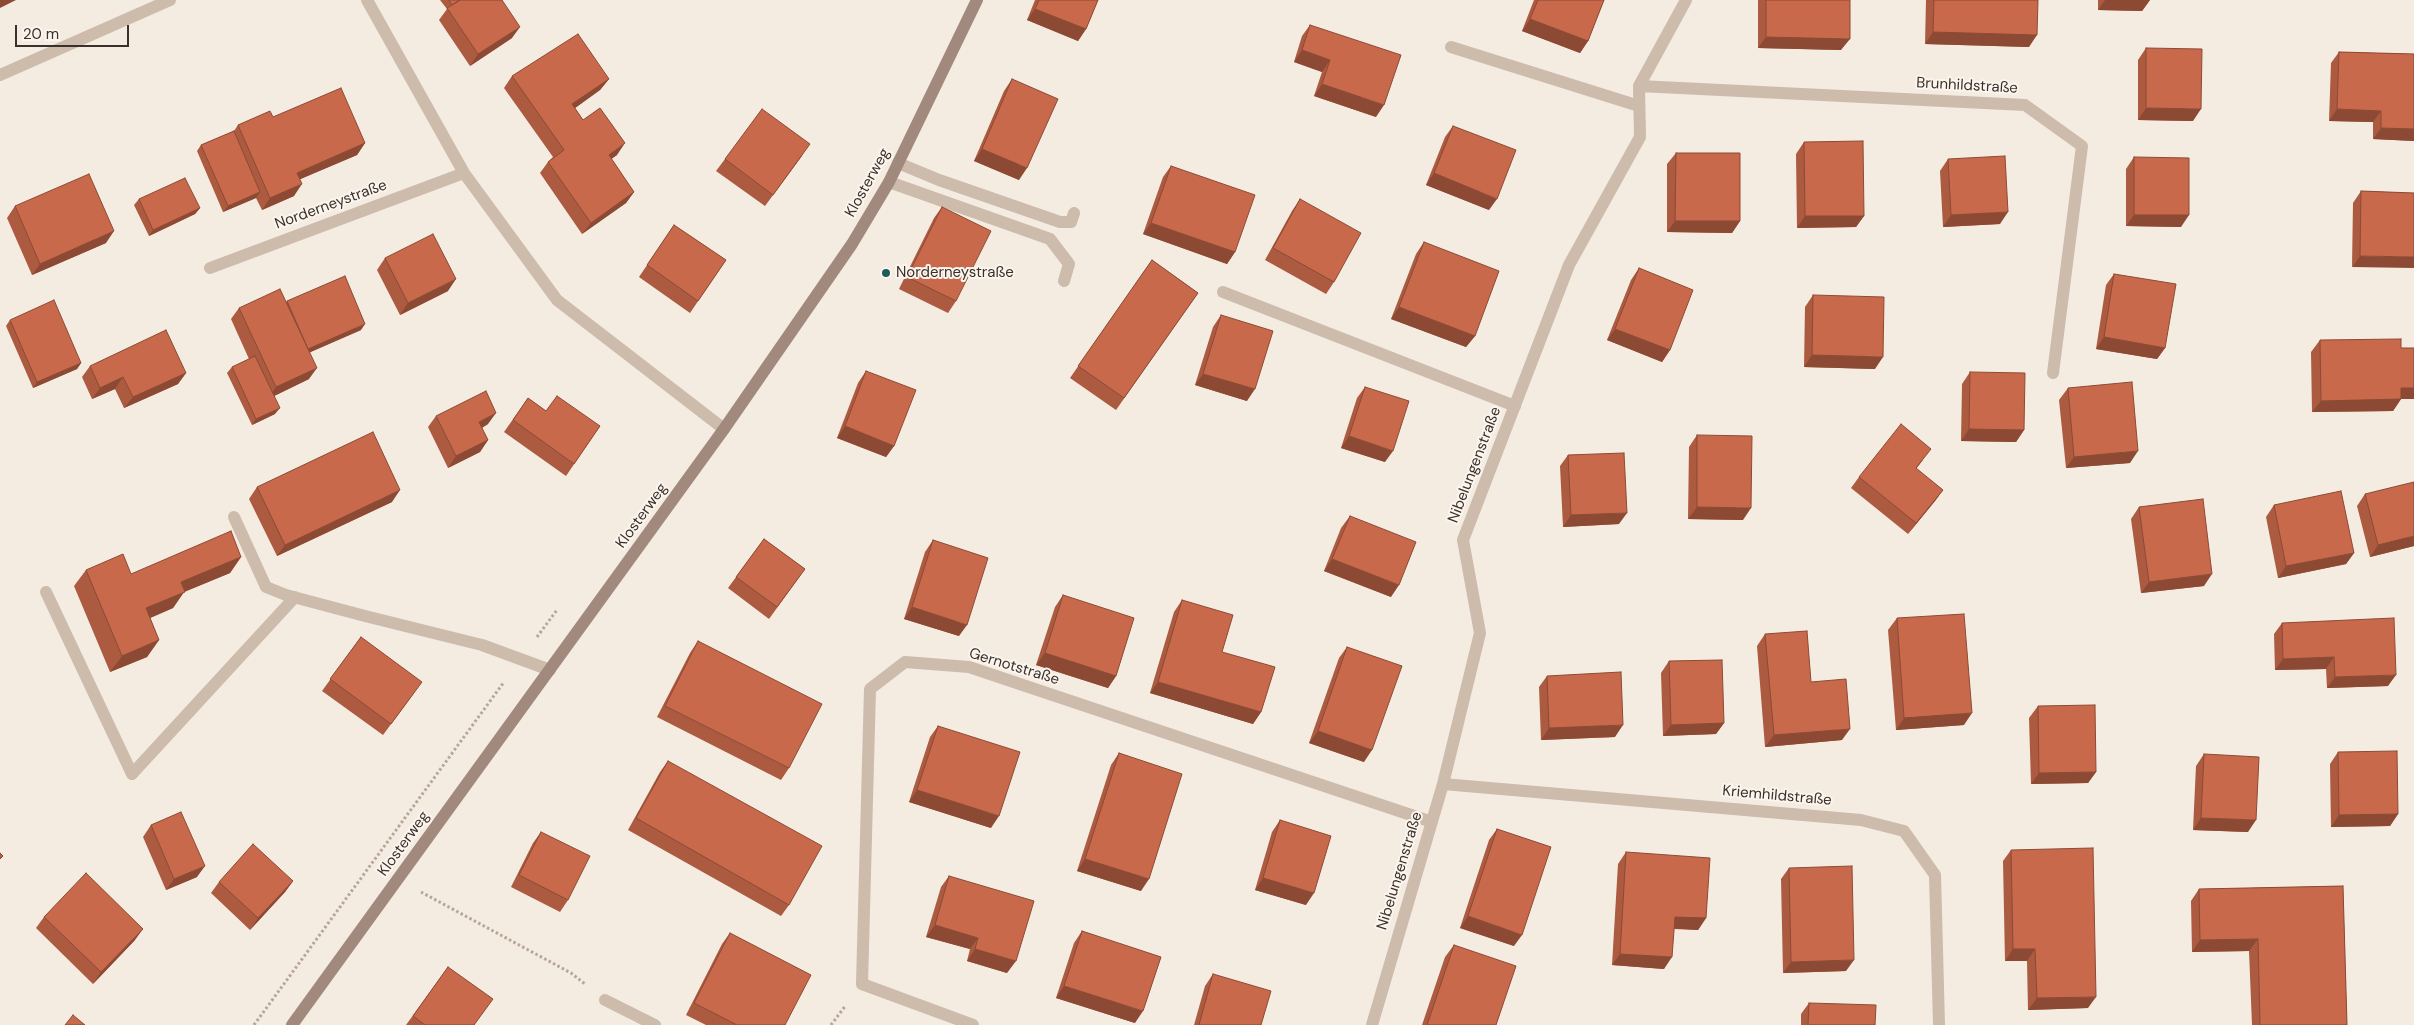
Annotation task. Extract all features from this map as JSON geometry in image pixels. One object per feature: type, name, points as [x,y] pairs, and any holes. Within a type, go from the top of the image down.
[{"type":"street","points":[[0,75],[170,0]]},
{"type":"street","points":[[367,0],[464,173],[557,300],[724,429]]},
{"type":"street","name":"Klosterweg","points":[[292,1025],[724,429],[852,244],[889,182],[977,0]]},
{"type":"street","points":[[1639,86],[1686,0]]},
{"type":"street","points":[[1451,47],[1640,106]]},
{"type":"street","name":"Nibelungenstraße","points":[[1372,1025],[1443,784],[1480,633],[1463,540],[1569,265],[1640,137],[1639,86]]},
{"type":"street","name":"Brunhildstraße","points":[[1639,86],[2024,105],[2082,146],[2053,373]]},
{"type":"street","points":[[898,163],[939,180],[1060,222],[1071,222],[1074,213]]},
{"type":"street","name":"Norderneystraße","points":[[210,268],[464,173]]},
{"type":"street","points":[[889,182],[1050,239],[1069,264],[1064,281]]},
{"type":"street","points":[[1223,292],[1515,406]]},
{"type":"street","points":[[234,518],[266,587],[296,598],[482,645],[550,670]]},
{"type":"street","points":[[46,592],[132,774],[296,598]]},
{"type":"street","name":"Gernotstraße","points":[[973,1025],[862,984],[870,690],[905,662],[969,667],[1432,822]]},
{"type":"street","name":"Kriemhildstraße","points":[[1443,784],[1861,820],[1904,831],[1935,876],[1938,1025]]},
{"type":"street","points":[[605,1000],[655,1025]]},
{"type":"path","points":[[254,1025],[562,604]]},
{"type":"path","points":[[399,878],[424,894],[571,973],[605,1000]]},
{"type":"building","points":[[449,0],[460,0],[452,5]]},
{"type":"building","points":[[460,0],[502,0],[520,27],[478,54],[447,8]]},
{"type":"building","points":[[1039,0],[1098,0],[1086,29],[1035,9]]},
{"type":"building","points":[[1538,0],[1604,0],[1588,41],[1530,19]]},
{"type":"building","points":[[1766,0],[1850,0],[1850,39],[1766,37]]},
{"type":"building","points":[[1934,0],[2038,0],[2037,35],[1933,32]]},
{"type":"building","points":[[1310,25],[1401,55],[1384,105],[1322,84],[1330,60],[1302,50]]},
{"type":"building","points":[[578,34],[609,79],[572,104],[583,120],[600,108],[625,143],[609,155],[634,192],[591,223],[548,162],[564,150],[512,76]]},
{"type":"building","points":[[2146,48],[2202,49],[2201,109],[2146,108]]},
{"type":"building","points":[[2339,52],[2414,54],[2414,129],[2381,128],[2381,111],[2337,109]]},
{"type":"building","points":[[1012,79],[1058,99],[1027,168],[982,149]]},
{"type":"building","points":[[341,88],[365,143],[297,173],[302,184],[270,198],[238,125],[270,111],[273,117]]},
{"type":"building","points":[[762,109],[810,144],[773,195],[725,159]]},
{"type":"building","points":[[1453,126],[1516,150],[1497,199],[1434,173]]},
{"type":"building","points":[[234,131],[260,192],[228,206],[201,145]]},
{"type":"building","points":[[1863,141],[1864,216],[1805,216],[1804,142]]},
{"type":"building","points":[[1676,153],[1740,153],[1740,221],[1675,221]]},
{"type":"building","points":[[2005,156],[2008,212],[1951,215],[1948,159]]},
{"type":"building","points":[[2134,157],[2189,158],[2189,215],[2134,215]]},
{"type":"building","points":[[1171,166],[1255,195],[1235,252],[1151,223]]},
{"type":"building","points":[[89,174],[114,231],[40,264],[15,206]]},
{"type":"building","points":[[185,178],[200,208],[153,230],[139,199]]},
{"type":"building","points":[[2361,191],[2414,193],[2414,257],[2360,256]]},
{"type":"building","points":[[1300,199],[1361,233],[1334,282],[1273,248]]},
{"type":"building","points":[[942,207],[991,231],[956,301],[907,277]]},
{"type":"building","points":[[674,225],[726,260],[698,301],[647,265]]},
{"type":"building","points":[[433,234],[456,279],[408,303],[385,258]]},
{"type":"building","points":[[1424,242],[1499,271],[1475,336],[1399,307]]},
{"type":"building","points":[[1152,260],[1198,293],[1124,398],[1078,366]]},
{"type":"building","points":[[1639,268],[1693,290],[1670,350],[1615,329]]},
{"type":"building","points":[[2114,274],[2176,284],[2165,348],[2104,337]]},
{"type":"building","points":[[345,276],[365,324],[308,349],[287,301]]},
{"type":"building","points":[[280,289],[317,368],[276,387],[239,308]]},
{"type":"building","points":[[1813,295],[1884,297],[1883,357],[1812,355]]},
{"type":"building","points":[[54,300],[81,363],[37,382],[10,320]]},
{"type":"building","points":[[1221,315],[1273,331],[1255,389],[1203,374]]},
{"type":"building","points":[[166,330],[186,373],[133,397],[123,377],[100,388],[90,366]]},
{"type":"building","points":[[2401,339],[2401,348],[2414,348],[2414,388],[2401,388],[2401,399],[2321,401],[2320,340]]},
{"type":"building","points":[[255,356],[280,408],[256,419],[232,367]]},
{"type":"building","points":[[866,371],[916,390],[894,446],[845,426]]},
{"type":"building","points":[[1970,372],[2025,373],[2024,430],[1969,429]]},
{"type":"building","points":[[2132,382],[2138,451],[2074,457],[2068,388]]},
{"type":"building","points":[[1365,387],[1409,401],[1393,451],[1349,436]]},
{"type":"building","points":[[486,391],[496,413],[479,422],[488,440],[456,456],[436,416]]},
{"type":"building","points":[[557,396],[600,426],[574,464],[513,420],[528,398],[546,411]]},
{"type":"building","points":[[1901,424],[1931,449],[1916,468],[1943,490],[1916,523],[1859,477]]},
{"type":"building","points":[[373,432],[400,490],[285,545],[257,487]]},
{"type":"building","points":[[1697,435],[1752,436],[1751,508],[1697,507]]},
{"type":"building","points":[[1624,453],[1627,513],[1571,515],[1568,455]]},
{"type":"building","points":[[2414,482],[2414,536],[2378,545],[2365,494]]},
{"type":"building","points":[[2341,491],[2354,553],[2286,566],[2274,505]]},
{"type":"building","points":[[2203,499],[2212,574],[2149,582],[2139,507]]},
{"type":"building","points":[[1350,516],[1416,542],[1399,585],[1332,559]]},
{"type":"building","points":[[231,531],[241,557],[181,582],[185,592],[146,608],[159,640],[122,656],[86,570],[123,554],[131,574]]},
{"type":"building","points":[[764,539],[805,569],[777,607],[736,577]]},
{"type":"building","points":[[933,540],[988,558],[967,625],[912,607]]},
{"type":"building","points":[[1063,595],[1134,618],[1116,676],[1045,653]]},
{"type":"building","points":[[1182,600],[1233,615],[1222,652],[1275,667],[1261,712],[1158,682]]},
{"type":"building","points":[[1964,614],[1972,713],[1904,718],[1897,618]]},
{"type":"building","points":[[2394,618],[2396,675],[2335,677],[2334,657],[2283,659],[2282,623]]},
{"type":"building","points":[[1807,631],[1811,682],[1846,679],[1850,729],[1774,735],[1765,634]]},
{"type":"building","points":[[361,637],[422,682],[391,724],[330,679]]},
{"type":"building","points":[[698,641],[822,704],[789,768],[665,706]]},
{"type":"building","points":[[1347,647],[1402,666],[1372,750],[1318,731]]},
{"type":"building","points":[[1722,660],[1724,723],[1671,725],[1669,661]]},
{"type":"building","points":[[1621,672],[1623,725],[1549,728],[1547,676]]},
{"type":"building","points":[[2095,705],[2096,772],[2039,773],[2038,706]]},
{"type":"building","points":[[938,726],[1020,752],[999,816],[917,790]]},
{"type":"building","points":[[2397,751],[2398,814],[2339,815],[2338,752]]},
{"type":"building","points":[[1119,753],[1182,774],[1149,879],[1085,859]]},
{"type":"building","points":[[2204,754],[2259,757],[2256,820],[2201,818]]},
{"type":"building","points":[[668,761],[822,846],[789,905],[636,818]]},
{"type":"building","points":[[181,812],[205,866],[174,879],[151,825]]},
{"type":"building","points":[[1280,820],[1331,836],[1314,893],[1263,878]]},
{"type":"building","points":[[1497,829],[1551,847],[1522,935],[1468,916]]},
{"type":"building","points":[[541,832],[590,856],[568,900],[519,875]]},
{"type":"building","points":[[253,844],[293,881],[258,918],[219,882]]},
{"type":"building","points":[[2093,848],[2096,997],[2037,998],[2035,949],[2013,949],[2011,850]]},
{"type":"building","points":[[1626,852],[1710,858],[1706,918],[1675,917],[1672,957],[1620,954]]},
{"type":"building","points":[[1852,866],[1854,960],[1791,962],[1789,868]]},
{"type":"building","points":[[86,873],[143,929],[101,972],[44,917]]},
{"type":"building","points":[[949,876],[1034,901],[1016,961],[975,949],[978,938],[935,925]]},
{"type":"building","points":[[2343,886],[2347,1025],[2260,1025],[2258,939],[2200,940],[2199,889]]},
{"type":"building","points":[[1082,931],[1161,957],[1143,1011],[1064,986]]},
{"type":"building","points":[[730,933],[811,975],[785,1025],[737,1025],[694,1003]]},
{"type":"building","points":[[1454,945],[1516,966],[1496,1025],[1427,1025]]},
{"type":"building","points":[[448,967],[493,999],[474,1025],[425,1025],[413,1016]]},
{"type":"building","points":[[1213,974],[1271,991],[1261,1025],[1199,1025]]},
{"type":"building","points":[[1809,1003],[1876,1005],[1875,1025],[1808,1025]]},
{"type":"building","points":[[73,1015],[85,1025],[65,1025]]},
{"type":"place","name":"Norderneystraße","points":[[886,273]]}]
